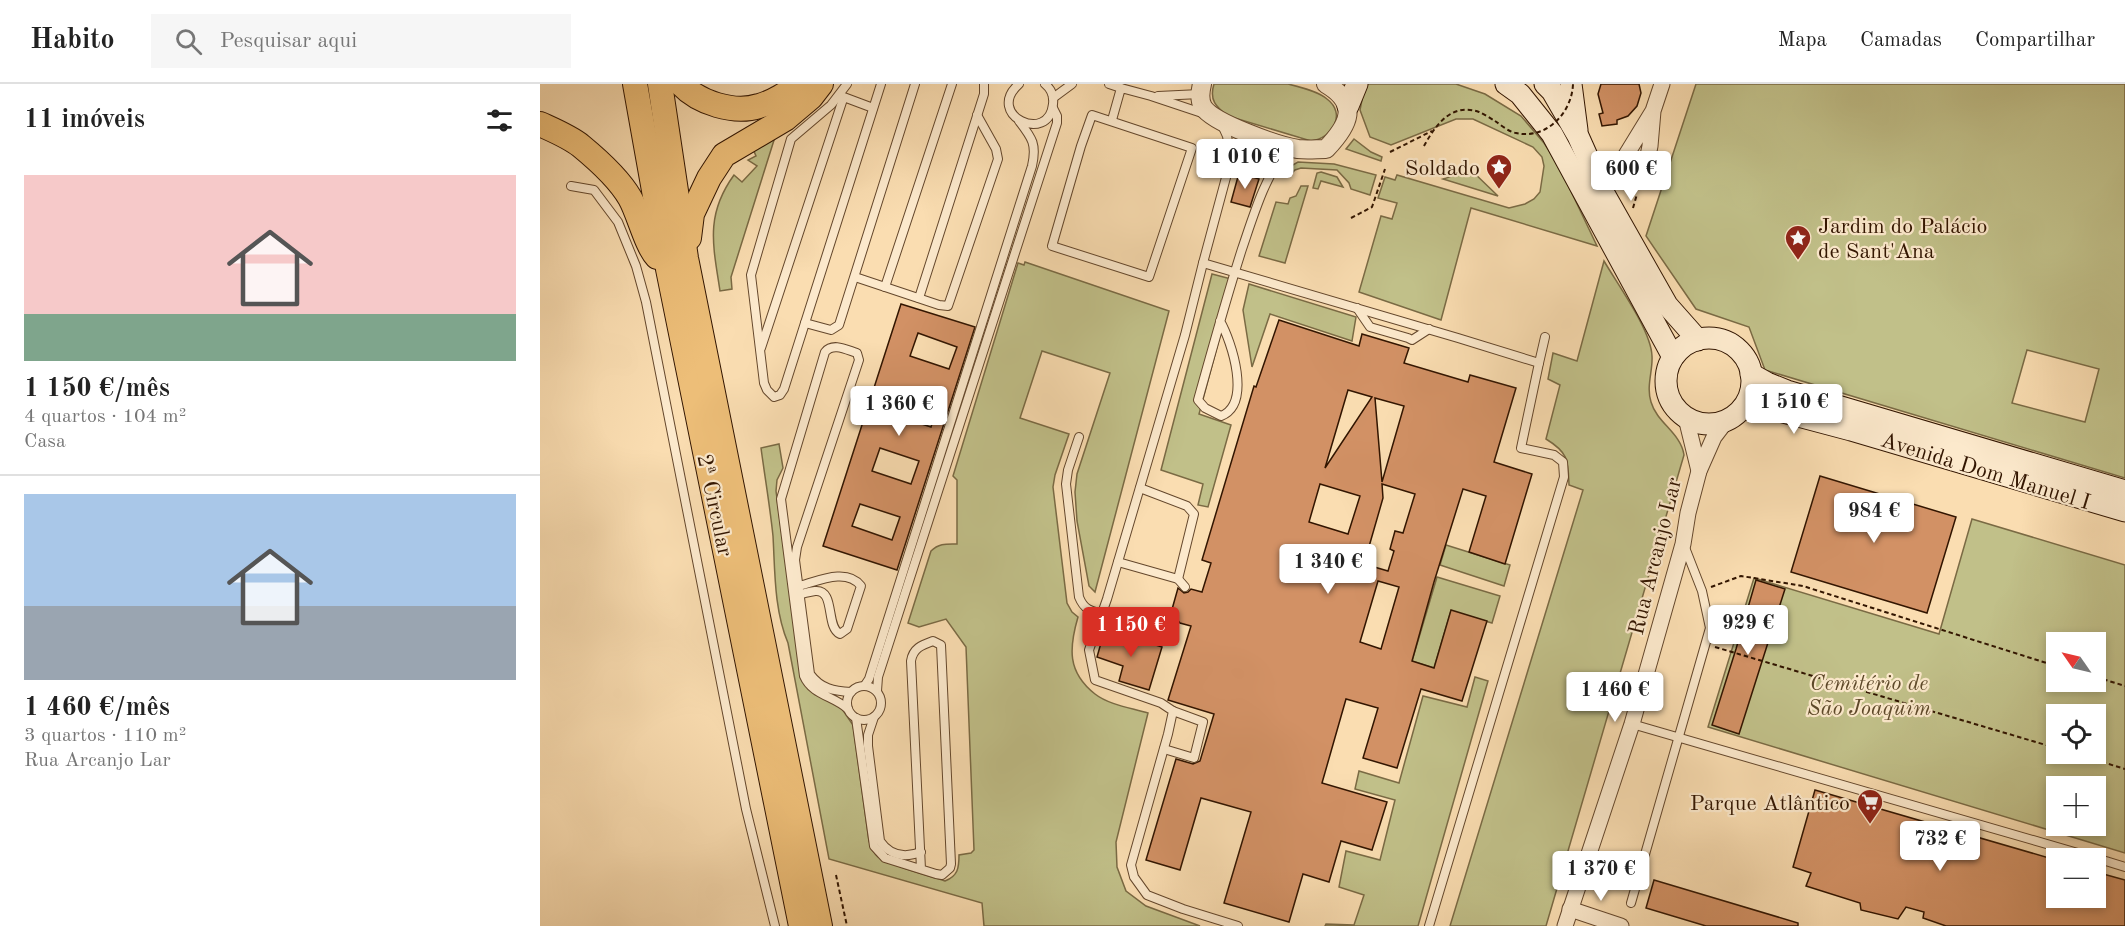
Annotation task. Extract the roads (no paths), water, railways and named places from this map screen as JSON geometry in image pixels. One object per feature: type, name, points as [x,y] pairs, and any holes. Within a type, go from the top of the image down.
[{"type":"highway","name":"2ª Circular","points":[[634,84],[677,263],[820,926]]},
{"type":"highway","name":"2ª Circular","points":[[660,84],[677,263],[801,926]]},
{"type":"highway","points":[[681,84],[699,98],[714,104],[737,108],[757,107],[778,99],[800,84]]},
{"type":"highway","points":[[540,124],[580,145],[610,174],[629,196],[652,252],[677,263],[692,214],[709,178],[724,155],[785,119],[811,97],[835,93]]},
{"type":"main road","points":[[1348,106],[1357,84]]},
{"type":"main road","points":[[1490,84],[1506,92],[1513,89],[1552,134],[1673,357]]},
{"type":"main road","points":[[1545,84],[1552,91],[1578,136],[1603,192],[1667,305],[1698,339]]},
{"type":"main road","points":[[1572,84],[1578,136]]},
{"type":"main road","points":[[1712,338],[1738,349],[1746,360],[1751,374],[1748,398],[1734,414],[1714,424],[1699,423],[1686,418],[1676,409],[1667,390],[1667,369],[1673,357],[1680,349],[1698,339],[1712,338]]},
{"type":"main road","name":"Avenida Dom Manuel I","points":[[1751,374],[1787,391],[2125,491]]},
{"type":"main road","name":"Avenida Dom Manuel I","points":[[1734,414],[1768,408],[1851,430],[2125,511]]},
{"type":"street","points":[[1201,89],[1203,106],[1216,119],[1288,147],[1301,150],[1326,149],[1345,126],[1348,106],[1340,93],[1326,84]]},
{"type":"street","points":[[1653,111],[1650,146],[1644,175],[1634,181],[1621,174],[1623,160],[1653,111],[1662,84]]},
{"type":"street","name":"Rua Arcanjo Lar","points":[[1567,926],[1570,909],[1632,724],[1683,544],[1699,471],[1714,437],[1734,414]]},
{"type":"street","points":[[1686,418],[1699,471]]},
{"type":"street","points":[[1570,909],[1621,926]]},
{"type":"lane","points":[[847,84],[835,93],[831,105],[791,140],[751,275],[767,390],[776,397],[784,389],[880,84]]},
{"type":"lane","points":[[805,323],[831,330],[835,329],[841,320],[915,84]]},
{"type":"lane","points":[[885,287],[952,84]]},
{"type":"lane","points":[[919,298],[986,87],[984,84]]},
{"type":"lane","points":[[865,685],[1032,166],[1033,142],[1010,110],[1010,96],[1006,84]]},
{"type":"lane","points":[[1010,96],[1018,84]]},
{"type":"lane","points":[[1019,121],[1032,124],[1046,120],[1053,108],[1053,98],[1049,88],[1044,84]]},
{"type":"lane","points":[[1053,98],[1072,84]]},
{"type":"lane","points":[[1109,84],[1216,119],[1227,136],[1230,159],[1185,334],[1118,562],[1089,650],[1095,680],[1161,703],[1173,711],[1203,722],[1194,758],[1164,749]]},
{"type":"lane","points":[[1112,120],[1121,88]]},
{"type":"lane","points":[[1151,96],[1201,89]]},
{"type":"lane","points":[[835,93],[873,108]]},
{"type":"lane","points":[[760,352],[835,93]]},
{"type":"lane","points":[[878,691],[878,677],[1057,123],[1058,116],[1053,108]]},
{"type":"lane","points":[[855,277],[948,306],[998,159],[996,149],[977,115]]},
{"type":"lane","points":[[1092,115],[1112,120],[1192,148],[1149,277],[1052,246],[1092,115]]},
{"type":"lane","points":[[1220,321],[1233,351],[1237,380],[1234,404],[1228,413],[1221,416],[1205,408],[1198,400],[1220,321],[1260,194],[1276,163],[1288,147]]},
{"type":"lane","points":[[571,186],[594,190],[618,222],[636,266],[746,809],[775,926]]},
{"type":"lane","points":[[1203,263],[1539,363]]},
{"type":"lane","points":[[1357,308],[1370,327],[1398,336],[1412,339],[1429,329]]},
{"type":"lane","points":[[1429,926],[1564,477],[1563,462],[1554,455],[1521,448],[1545,337]]},
{"type":"lane","points":[[851,692],[827,689],[816,682],[810,674],[796,591],[781,499],[825,352],[828,348],[834,347],[857,353],[859,360],[797,547],[796,591],[803,668],[807,682],[818,692],[838,700],[856,718],[862,720],[873,717]]},
{"type":"lane","points":[[1079,437],[1068,470],[1066,484],[1079,597],[1087,608],[1102,614],[1168,631],[1174,624]]},
{"type":"lane","points":[[1140,488],[1187,506],[1194,514],[1178,579]]},
{"type":"lane","points":[[1631,903],[1706,645],[1710,620],[1702,591],[1683,544]]},
{"type":"lane","points":[[1118,562],[1178,579],[1185,587]]},
{"type":"lane","points":[[836,576],[856,581],[861,586],[847,629],[840,634],[834,629],[827,598],[823,593],[796,591],[836,576]]},
{"type":"lane","points":[[856,718],[874,846],[885,858],[921,869],[942,874],[950,868],[951,864],[942,645],[933,641],[919,646],[911,661],[921,869]]},
{"type":"lane","points":[[848,709],[848,697],[855,688],[865,685],[873,687],[881,696],[881,708],[873,717],[868,735],[880,841],[890,852],[905,856],[921,852]]},
{"type":"lane","points":[[1173,711],[1131,865],[1134,877],[1147,895],[1238,926]]},
{"type":"lane","points":[[1632,724],[2061,848]]},
{"type":"lane","points":[[2106,861],[2125,867]]},
{"type":"place","name":"Soldado","points":[[1499,190]]},
{"type":"place","name":"Jardim do Palácio de Sant'Ana","points":[[1798,261]]},
{"type":"place","name":"Parque Atlântico","points":[[1870,825]]},
{"type":"park label","name":"Cemitério de São Joaquim","points":[[1869,694]]}]
